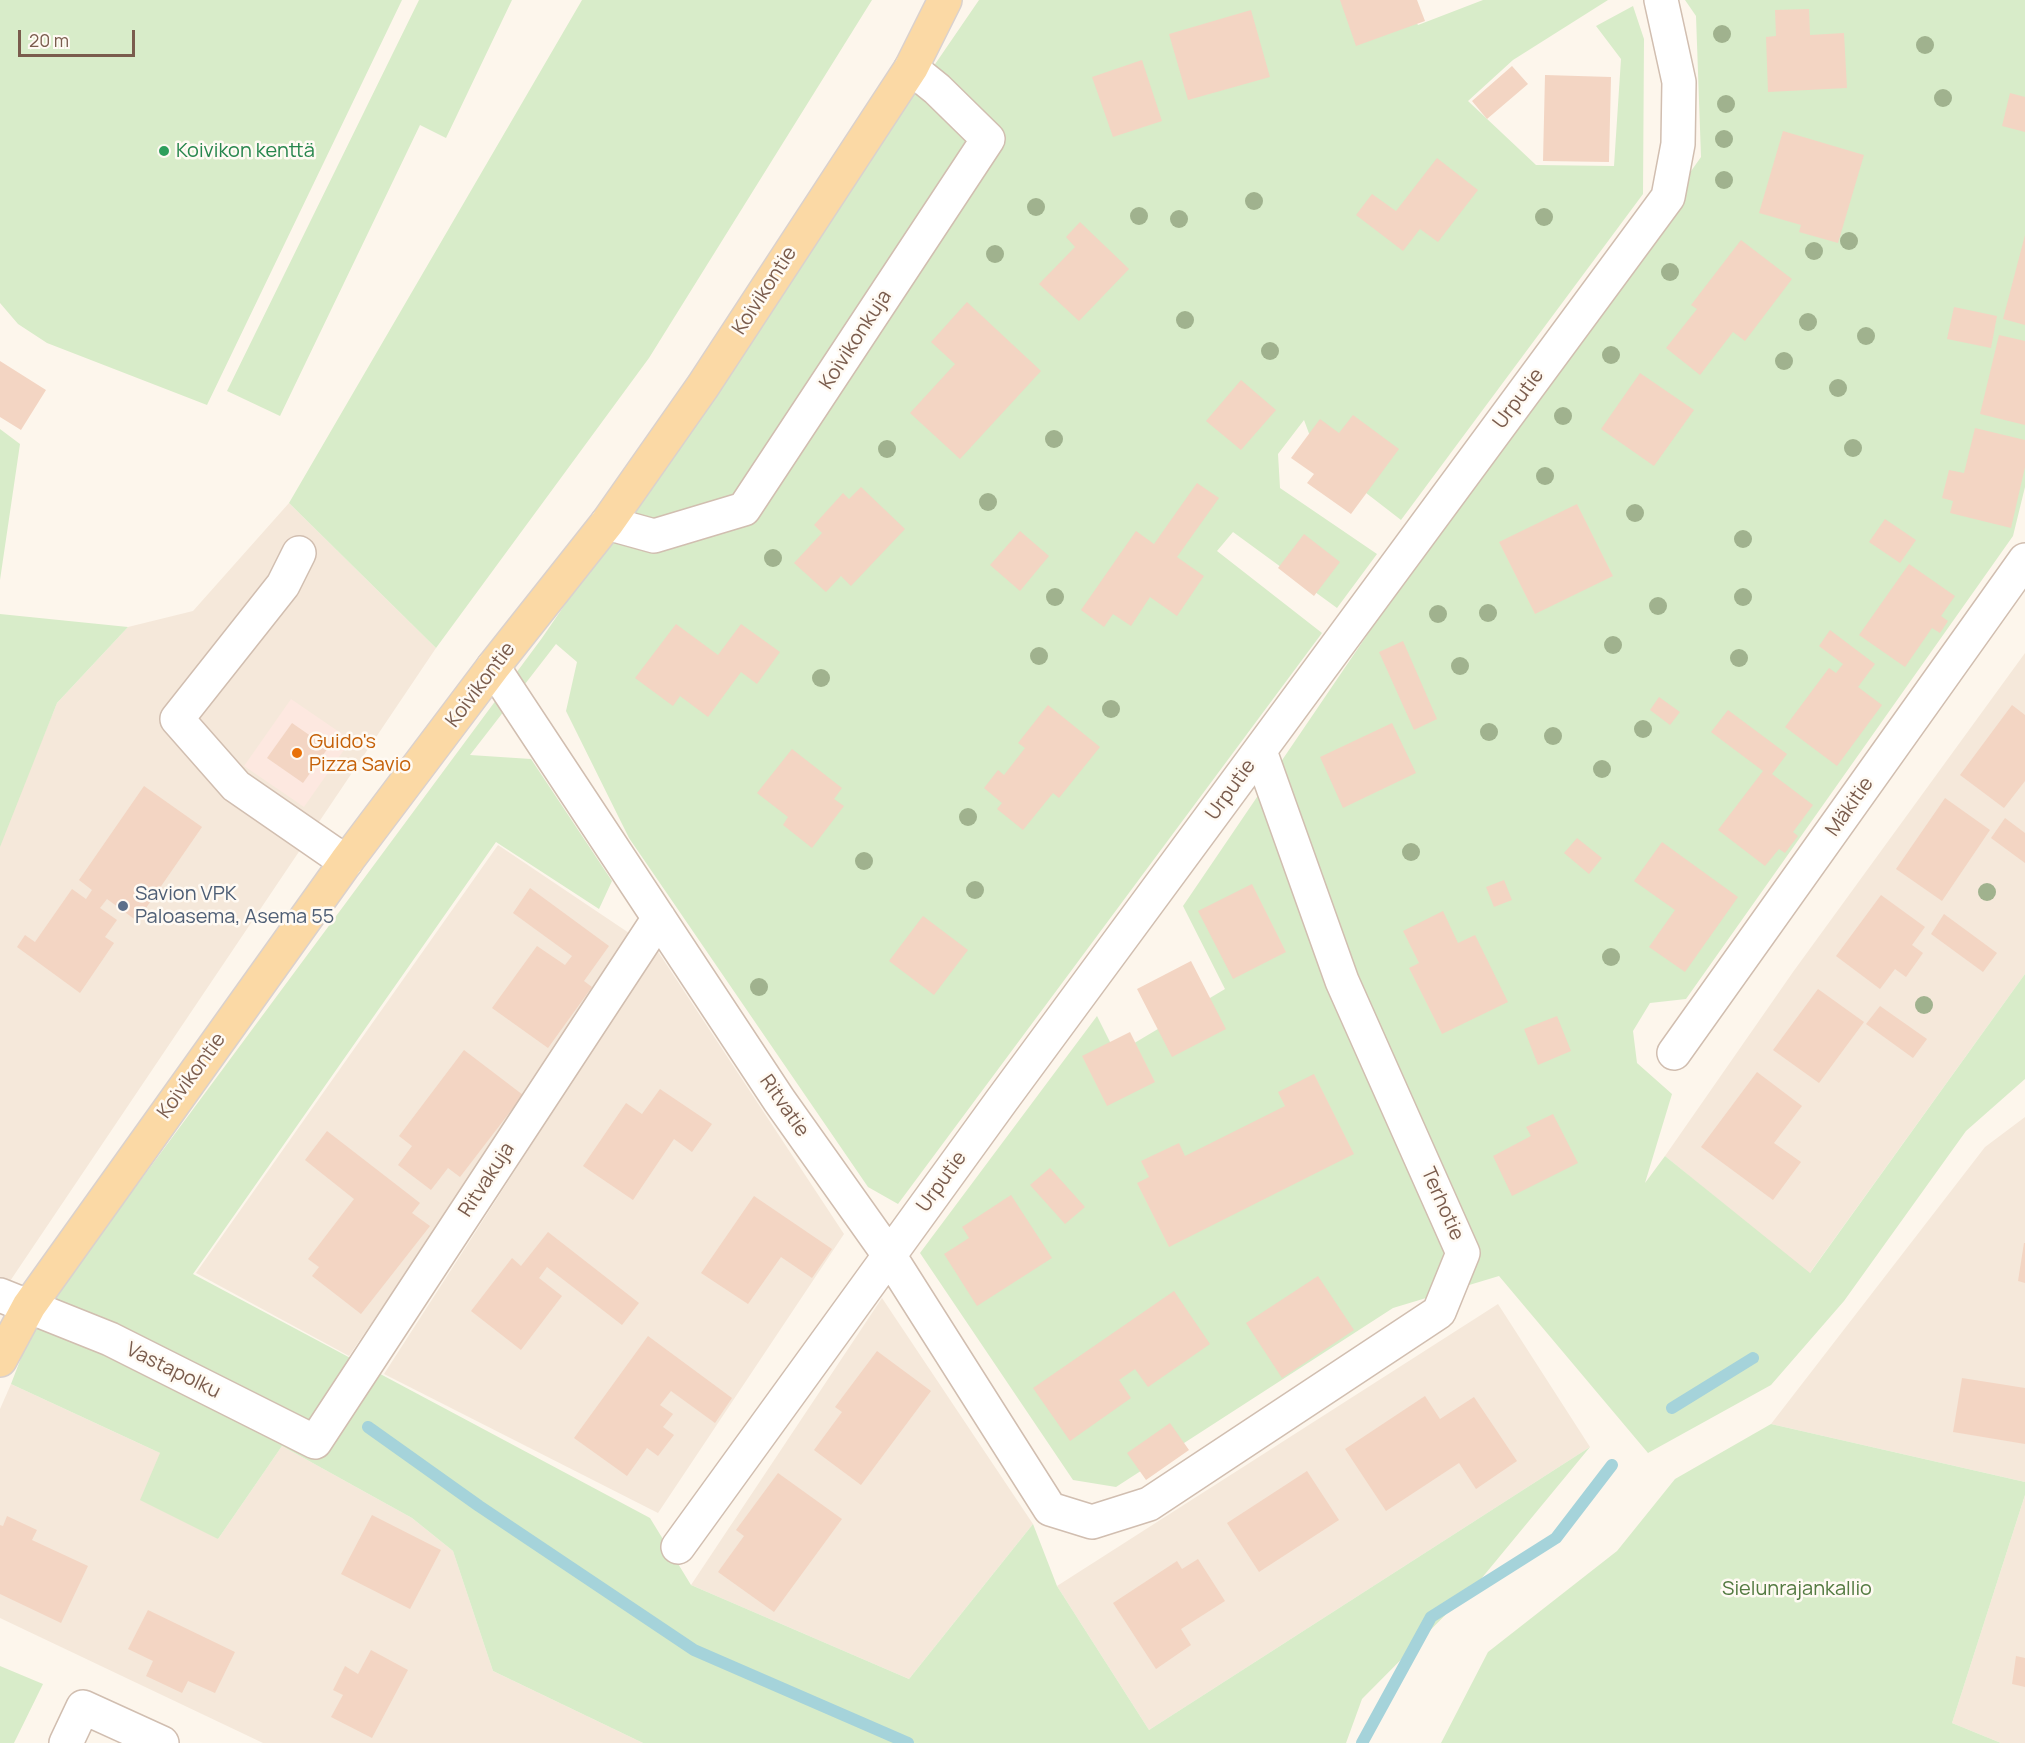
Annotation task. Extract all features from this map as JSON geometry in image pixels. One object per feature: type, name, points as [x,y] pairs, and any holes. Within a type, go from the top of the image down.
[{"type":"main road","name":"Koivikontie","points":[[0,1360],[14,1300],[492,667],[607,523],[703,386],[910,68],[945,0]]},
{"type":"street","name":"Urputie","points":[[678,1547],[889,1254],[1668,197],[1678,144],[1679,82],[1661,0]]},
{"type":"street","name":"Koivikonkuja","points":[[607,523],[654,536],[744,509],[988,139],[937,89],[910,68]]},
{"type":"street","points":[[299,553],[283,585],[177,719],[236,786],[346,862]]},
{"type":"street","name":"Mäkitie","points":[[1674,1053],[2025,560]]},
{"type":"street","name":"Ritvatie","points":[[492,667],[779,1100],[889,1254],[1050,1509],[1092,1522]]},
{"type":"street","name":"Terhotie","points":[[1092,1522],[1149,1504],[1440,1312],[1463,1253],[1342,981],[1260,751]]},
{"type":"street","name":"Ritvakuja","points":[[315,1442],[659,918]]},
{"type":"street","name":"Vastapolku","points":[[14,1300],[110,1339],[315,1442]]},
{"type":"street","points":[[66,1743],[83,1707],[162,1743]]},
{"type":"shaded area","points":[[289,503],[436,648],[0,1296],[0,842],[57,703],[128,627],[193,611]]},
{"type":"shaded area","points":[[2025,653],[2025,974],[1809,1274],[1665,1156],[1793,972]]},
{"type":"shaded area","points":[[291,699],[351,740],[304,807],[244,766]]},
{"type":"shaded area","points":[[498,845],[635,937],[349,1356],[196,1273]]},
{"type":"shaded area","points":[[657,950],[844,1234],[658,1513],[384,1374]]},
{"type":"shaded area","points":[[2025,1117],[2025,1482],[1771,1424],[1985,1147]]},
{"type":"shaded area","points":[[882,1298],[1033,1524],[909,1679],[691,1585]]},
{"type":"shaded area","points":[[1498,1304],[1590,1447],[1149,1730],[1057,1586]]},
{"type":"shaded area","points":[[11,1384],[160,1453],[218,1539],[282,1446],[412,1518],[453,1551],[493,1671],[643,1743],[263,1743],[0,1618],[0,1409]]},
{"type":"shaded area","points":[[2025,1495],[2025,1743],[2001,1743],[1952,1723]]},
{"type":"green space","name":"Koivikon kenttä","points":[[0,0],[402,0],[207,405],[47,343],[18,324],[0,303]]},
{"type":"green space","points":[[419,0],[512,0],[446,138],[420,125],[280,416],[227,391]]},
{"type":"green space","points":[[582,0],[872,0],[649,358],[436,648],[289,503]]},
{"type":"green space","points":[[979,0],[1403,0],[1418,25],[1483,0],[1608,0],[1513,60],[1468,101],[1536,165],[1614,166],[1621,59],[1596,26],[1633,6],[1644,39],[1643,194],[1401,520],[1317,455],[1304,420],[1278,454],[1280,488],[1377,554],[1337,608],[1233,532],[1217,551],[1322,633],[898,1204],[868,1187],[629,838],[566,711],[577,662],[556,644],[470,755],[531,759],[612,881],[599,909],[496,842],[193,1274],[650,1518],[691,1585],[909,1679],[1033,1524],[1057,1586],[1149,1730],[1590,1447],[1481,1579],[1362,1699],[1346,1743],[643,1743],[493,1671],[453,1551],[412,1518],[282,1446],[218,1539],[140,1500],[160,1453],[11,1384],[34,1324],[542,638]]},
{"type":"green space","points":[[1685,0],[2025,0],[2025,487],[2013,536],[1686,999],[1650,1003],[1633,1031],[1637,1063],[1672,1094],[1645,1183],[1665,1156],[1810,1273],[2025,974],[2025,1079],[1966,1131],[1844,1301],[1771,1385],[1648,1453],[1499,1276],[1393,1308],[1116,1487],[1073,1480],[920,1253],[1097,1016],[1116,1054],[1225,989],[1183,906],[1454,507],[1701,157],[1696,16]]},
{"type":"green space","points":[[0,429],[20,444],[0,580]]},
{"type":"green space","points":[[0,614],[128,627],[57,703],[0,847]]},
{"type":"green space","name":"Sielunrajankallio","points":[[1771,1424],[2025,1482],[2025,1495],[1952,1723],[2001,1743],[1441,1743],[1488,1652],[1617,1551],[1675,1479]]},
{"type":"green space","points":[[0,1666],[43,1684],[14,1743],[0,1743]]},
{"type":"building","points":[[1340,0],[1417,0],[1425,21],[1356,46]]},
{"type":"building","points":[[1809,9],[1810,35],[1844,33],[1847,88],[1768,92],[1766,37],[1776,36],[1775,10]]},
{"type":"building","points":[[1251,10],[1270,77],[1188,100],[1169,34]]},
{"type":"building","points":[[1142,60],[1162,121],[1113,137],[1092,77]]},
{"type":"building","points":[[1512,66],[1528,84],[1487,119],[1472,101]]},
{"type":"building","points":[[1545,75],[1611,77],[1609,162],[1543,161]]},
{"type":"building","points":[[2010,93],[2025,97],[2025,132],[2002,126]]},
{"type":"building","points":[[1783,131],[1864,155],[1838,243],[1799,232],[1801,225],[1759,213]]},
{"type":"building","points":[[1437,158],[1478,190],[1438,242],[1420,229],[1403,251],[1356,215],[1372,194],[1396,211]]},
{"type":"building","points":[[1080,222],[1129,269],[1079,321],[1039,284],[1075,247],[1066,237]]},
{"type":"building","points":[[2025,235],[2025,325],[2003,319]]},
{"type":"building","points":[[1741,240],[1792,279],[1745,341],[1733,332],[1700,375],[1666,348],[1697,309],[1691,305]]},
{"type":"building","points":[[967,302],[1041,371],[960,459],[910,413],[955,364],[931,342]]},
{"type":"building","points":[[1954,307],[1997,316],[1991,348],[1947,339]]},
{"type":"building","points":[[1999,335],[2025,341],[2025,425],[1980,414]]},
{"type":"building","points":[[0,361],[46,390],[21,430],[0,417]]},
{"type":"building","points":[[1640,373],[1694,410],[1654,466],[1601,429]]},
{"type":"building","points":[[1241,380],[1276,410],[1241,450],[1206,421]]},
{"type":"building","points":[[1353,415],[1399,449],[1351,514],[1307,483],[1314,474],[1291,458],[1320,419],[1339,433]]},
{"type":"building","points":[[1975,428],[2025,440],[2025,467],[2011,528],[1950,513],[1953,501],[1942,498],[1949,470],[1964,473]]},
{"type":"building","points":[[1197,483],[1219,498],[1177,557],[1204,576],[1177,616],[1150,597],[1131,626],[1113,614],[1104,627],[1081,610],[1136,531],[1154,544]]},
{"type":"building","points":[[861,487],[905,529],[851,586],[841,576],[826,592],[794,563],[822,533],[814,525],[843,493],[849,499]]},
{"type":"building","points":[[1577,504],[1613,576],[1535,614],[1499,542]]},
{"type":"building","points":[[1885,519],[1916,540],[1900,563],[1869,542]]},
{"type":"building","points":[[1020,531],[1049,556],[1020,591],[990,565]]},
{"type":"building","points":[[1304,534],[1340,562],[1314,596],[1278,568]]},
{"type":"building","points":[[1909,564],[1955,596],[1941,616],[1948,621],[1940,633],[1932,628],[1905,667],[1859,635]]},
{"type":"building","points":[[676,624],[718,655],[741,624],[780,652],[757,684],[741,672],[708,717],[680,696],[673,706],[635,678]]},
{"type":"building","points":[[1830,630],[1875,664],[1858,687],[1882,705],[1837,766],[1785,727],[1829,668],[1836,673],[1843,664],[1819,646]]},
{"type":"building","points":[[1403,641],[1437,719],[1414,730],[1379,652]]},
{"type":"building","points":[[1659,697],[1680,712],[1670,725],[1650,710]]},
{"type":"building","points":[[1048,705],[1100,747],[1059,798],[1053,793],[1023,830],[997,809],[1002,803],[984,788],[998,770],[1004,775],[1025,748],[1018,743]]},
{"type":"building","points":[[2012,705],[2025,715],[2025,781],[2004,808],[1960,775]]},
{"type":"building","points":[[1728,710],[1787,754],[1772,774],[1813,805],[1793,832],[1798,836],[1785,853],[1779,849],[1765,866],[1718,830],[1763,771],[1711,732]]},
{"type":"building","name":"Guido's Pizza Savio","points":[[292,723],[328,748],[303,783],[267,758]]},
{"type":"building","points":[[1392,723],[1416,773],[1343,808],[1320,757]]},
{"type":"building","points":[[792,749],[842,788],[834,799],[844,806],[812,848],[783,825],[788,817],[757,793]]},
{"type":"building","points":[[144,786],[202,827],[137,921],[107,899],[100,908],[117,920],[105,937],[114,943],[80,993],[17,947],[25,935],[35,942],[72,889],[86,899],[92,890],[79,880]]},
{"type":"building","points":[[1945,798],[1990,830],[1942,901],[1896,869]]},
{"type":"building","points":[[2005,818],[2025,833],[2025,863],[1991,838]]},
{"type":"building","points":[[1577,838],[1602,858],[1589,874],[1564,853]]},
{"type":"building","points":[[1662,842],[1738,897],[1685,972],[1649,947],[1675,910],[1634,881]]},
{"type":"building","points":[[1504,880],[1512,900],[1494,907],[1486,887]]},
{"type":"building","points":[[1252,884],[1286,952],[1233,979],[1198,911]]},
{"type":"building","points":[[530,888],[609,946],[584,981],[592,987],[548,1048],[492,1008],[537,946],[565,965],[572,956],[513,913]]},
{"type":"building","points":[[1881,895],[1925,927],[1912,945],[1923,953],[1906,977],[1895,969],[1880,989],[1836,956]]},
{"type":"building","points":[[1443,911],[1458,943],[1475,935],[1508,1002],[1442,1034],[1409,968],[1419,963],[1403,931]]},
{"type":"building","points":[[1944,914],[1997,953],[1983,972],[1931,934]]},
{"type":"building","points":[[923,916],[968,950],[934,995],[889,961]]},
{"type":"building","points":[[1191,961],[1226,1029],[1172,1057],[1137,989]]},
{"type":"building","points":[[1818,989],[1864,1022],[1819,1083],[1773,1050]]},
{"type":"building","points":[[1880,1006],[1927,1039],[1913,1058],[1866,1024]]},
{"type":"building","points":[[1557,1016],[1571,1051],[1538,1065],[1524,1029]]},
{"type":"building","points":[[1130,1032],[1155,1082],[1107,1106],[1082,1056]]},
{"type":"building","points":[[464,1050],[523,1095],[460,1177],[448,1168],[431,1190],[398,1165],[412,1146],[399,1136]]},
{"type":"building","points":[[1757,1072],[1802,1106],[1774,1143],[1801,1162],[1773,1200],[1701,1147]]},
{"type":"building","points":[[1314,1074],[1354,1154],[1169,1247],[1137,1183],[1149,1177],[1141,1161],[1179,1143],[1185,1156],[1285,1106],[1278,1092]]},
{"type":"building","points":[[660,1089],[712,1124],[692,1152],[674,1139],[633,1200],[583,1166],[626,1103],[642,1114]]},
{"type":"building","points":[[1553,1114],[1578,1163],[1512,1196],[1493,1156],[1531,1136],[1526,1127]]},
{"type":"building","points":[[327,1131],[420,1203],[412,1213],[430,1226],[361,1314],[312,1276],[319,1267],[308,1259],[354,1199],[305,1160]]},
{"type":"building","points":[[1050,1168],[1085,1207],[1065,1224],[1030,1185]]},
{"type":"building","points":[[1011,1195],[1052,1258],[977,1306],[944,1254],[969,1238],[962,1227]]},
{"type":"building","points":[[754,1196],[832,1249],[812,1278],[781,1257],[748,1304],[701,1273]]},
{"type":"building","points":[[548,1232],[639,1303],[622,1325],[547,1267],[539,1278],[562,1296],[521,1350],[471,1311],[512,1258],[521,1266]]},
{"type":"building","points":[[2025,1243],[2025,1283],[2018,1281]]},
{"type":"building","points":[[1318,1276],[1354,1330],[1282,1378],[1246,1323]]},
{"type":"building","points":[[1174,1291],[1210,1344],[1148,1387],[1135,1369],[1119,1380],[1131,1398],[1070,1441],[1033,1388]]},
{"type":"building","points":[[648,1336],[732,1398],[715,1423],[671,1391],[660,1405],[673,1414],[663,1427],[674,1435],[658,1456],[647,1448],[627,1476],[574,1438]]},
{"type":"building","points":[[877,1351],[931,1391],[861,1485],[814,1450],[842,1412],[835,1407]]},
{"type":"building","points":[[1962,1378],[2025,1388],[2025,1444],[1953,1432]]},
{"type":"building","points":[[1425,1396],[1440,1419],[1474,1397],[1517,1461],[1476,1489],[1459,1463],[1386,1511],[1345,1449]]},
{"type":"building","points":[[1170,1423],[1189,1450],[1146,1480],[1127,1453]]},
{"type":"building","points":[[1307,1471],[1339,1520],[1259,1572],[1227,1523]]},
{"type":"building","points":[[778,1473],[842,1519],[774,1612],[718,1572],[744,1536],[736,1530]]},
{"type":"building","points":[[372,1515],[441,1550],[410,1609],[341,1574]]},
{"type":"building","points":[[7,1516],[37,1530],[32,1540],[88,1566],[61,1623],[0,1594],[0,1525],[3,1526]]},
{"type":"building","points":[[1198,1559],[1225,1601],[1181,1629],[1191,1645],[1156,1669],[1113,1603],[1177,1561],[1182,1569]]},
{"type":"building","points":[[148,1610],[235,1652],[215,1693],[188,1681],[182,1693],[146,1676],[153,1661],[128,1649]]},
{"type":"building","points":[[371,1650],[408,1670],[372,1738],[331,1717],[343,1695],[333,1690],[345,1666],[358,1674]]},
{"type":"building","points":[[2016,1656],[2025,1658],[2025,1687],[2012,1684]]},
{"type":"waterway","points":[[1672,1408],[1753,1358]]},
{"type":"waterway","points":[[368,1427],[479,1506],[694,1650],[908,1743]]},
{"type":"waterway","points":[[1362,1743],[1431,1617],[1556,1538],[1612,1465]]},
{"type":"place","name":"Koivikon kenttä","points":[[164,151]]},
{"type":"place","name":"Guido's Pizza Savio","points":[[297,753]]},
{"type":"place","name":"Savion VPK Paloasema, Asema 55","points":[[123,906]]}]
